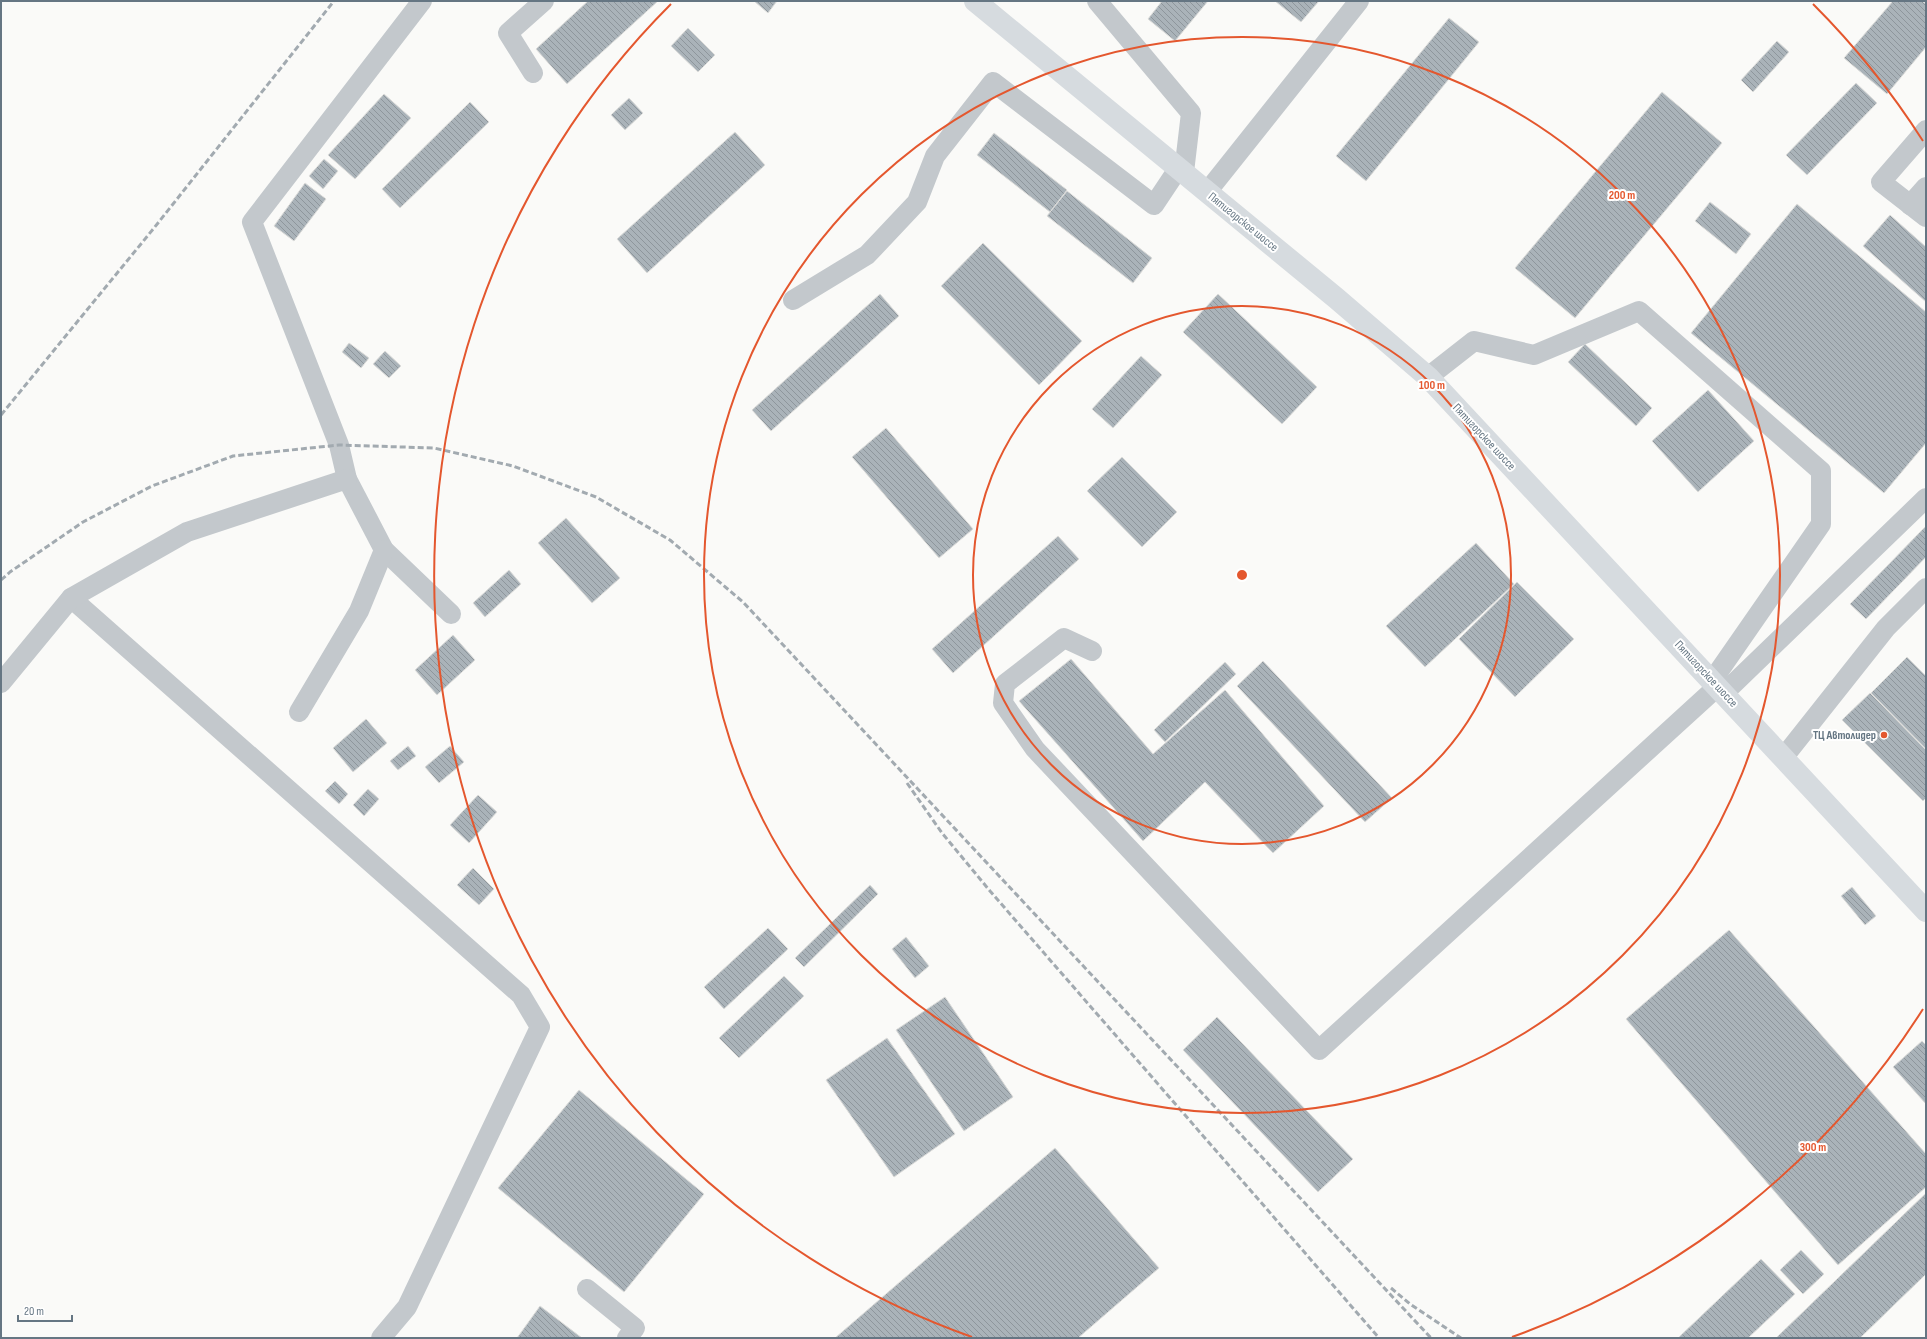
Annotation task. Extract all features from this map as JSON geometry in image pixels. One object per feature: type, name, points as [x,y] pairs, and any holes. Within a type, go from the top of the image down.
[{"type":"main road","name":"Пятигорское шоссе","points":[[975,1],[1336,298],[1428,377],[1926,911]]},
{"type":"lane","points":[[422,1],[252,222],[338,445],[347,479],[384,550],[451,614]]},
{"type":"lane","points":[[533,74],[508,33],[544,1]]},
{"type":"lane","points":[[1207,192],[1359,1]]},
{"type":"lane","points":[[793,300],[868,254],[918,202],[935,156],[993,82],[1154,205],[1181,170],[1191,113],[1106,4]]},
{"type":"lane","points":[[1926,130],[1881,182],[1926,217]]},
{"type":"lane","points":[[1910,205],[1926,187]]},
{"type":"lane","points":[[1428,377],[1474,341],[1534,355],[1639,311],[1821,472],[1821,524],[1718,687]]},
{"type":"lane","points":[[1,683],[71,598],[187,532],[347,479]]},
{"type":"lane","points":[[1092,651],[1064,638],[1005,684],[1004,704],[1035,749],[1319,1050],[1926,498]]},
{"type":"lane","points":[[299,712],[359,611],[384,550]]},
{"type":"lane","points":[[1784,758],[1886,628],[1926,588]]},
{"type":"lane","points":[[71,598],[521,995],[540,1028],[407,1307],[381,1338]]},
{"type":"lane","points":[[587,1289],[635,1328],[628,1338]]},
{"type":"building","points":[[588,1],[658,1],[567,84],[536,49]]},
{"type":"building","points":[[754,1],[777,1],[768,13]]},
{"type":"building","points":[[1162,1],[1208,1],[1175,41],[1148,19]]},
{"type":"building","points":[[1275,1],[1319,1],[1301,22]]},
{"type":"building","points":[[1893,1],[1922,1],[1926,4],[1926,47],[1887,94],[1844,58]]},
{"type":"building","points":[[1449,18],[1479,42],[1366,181],[1336,156]]},
{"type":"building","points":[[688,28],[715,55],[698,72],[671,46]]},
{"type":"building","points":[[1777,41],[1789,52],[1753,92],[1741,80]]},
{"type":"building","points":[[1856,83],[1877,103],[1807,175],[1786,155]]},
{"type":"building","points":[[1662,92],[1722,143],[1575,318],[1515,268]]},
{"type":"building","points":[[384,94],[411,118],[355,179],[328,155]]},
{"type":"building","points":[[629,98],[643,113],[625,130],[611,115]]},
{"type":"building","points":[[470,102],[489,122],[400,208],[382,189]]},
{"type":"building","points":[[735,132],[765,165],[647,273],[617,239]]},
{"type":"building","points":[[994,133],[1067,190],[1050,212],[977,155]]},
{"type":"building","points":[[324,159],[338,171],[323,189],[309,176]]},
{"type":"building","points":[[305,183],[326,199],[294,241],[274,226]]},
{"type":"building","points":[[1067,191],[1152,258],[1133,283],[1047,216]]},
{"type":"building","points":[[1710,202],[1751,234],[1736,254],[1695,221]]},
{"type":"building","points":[[1797,204],[1926,312],[1926,443],[1884,493],[1691,333]]},
{"type":"building","points":[[1890,215],[1926,247],[1926,302],[1863,246]]},
{"type":"building","points":[[983,243],[1082,341],[1039,385],[941,286]]},
{"type":"building","points":[[880,294],[899,316],[771,431],[752,410]]},
{"type":"building","points":[[1218,294],[1317,387],[1282,424],[1183,332]]},
{"type":"building","points":[[349,343],[369,358],[361,368],[342,352]]},
{"type":"building","points":[[1585,344],[1652,408],[1636,426],[1568,362]]},
{"type":"building","points":[[385,351],[401,366],[389,378],[373,364]]},
{"type":"building","points":[[1141,356],[1162,375],[1113,428],[1092,409]]},
{"type":"building","points":[[1708,390],[1754,441],[1698,492],[1652,441]]},
{"type":"building","points":[[886,428],[973,529],[939,558],[852,457]]},
{"type":"building","points":[[1122,457],[1177,512],[1142,547],[1087,491]]},
{"type":"building","points":[[566,518],[620,578],[592,603],[538,543]]},
{"type":"building","points":[[1926,526],[1926,557],[1866,619],[1850,604]]},
{"type":"building","points":[[1058,536],[1079,559],[953,673],[932,649]]},
{"type":"building","points":[[1476,543],[1514,584],[1425,667],[1386,626]]},
{"type":"building","points":[[509,570],[521,584],[485,617],[473,603]]},
{"type":"building","points":[[1517,582],[1574,639],[1515,697],[1459,639]]},
{"type":"building","points":[[453,635],[475,660],[437,695],[415,670]]},
{"type":"building","points":[[1907,657],[1926,676],[1926,749],[1871,693]]},
{"type":"building","points":[[1071,659],[1153,754],[1225,690],[1324,806],[1273,853],[1205,782],[1143,841],[1019,701]]},
{"type":"building","points":[[1263,661],[1392,798],[1365,822],[1237,686]]},
{"type":"building","points":[[1225,662],[1236,674],[1165,742],[1154,730]]},
{"type":"building","name":"ТЦ Автолидер","points":[[1870,693],[1926,750],[1926,798],[1923,801],[1842,720]]},
{"type":"building","points":[[366,719],[387,743],[353,772],[333,748]]},
{"type":"building","points":[[408,746],[416,756],[398,770],[390,761]]},
{"type":"building","points":[[450,746],[464,762],[439,783],[425,767]]},
{"type":"building","points":[[335,781],[348,794],[339,804],[325,791]]},
{"type":"building","points":[[368,789],[379,799],[364,816],[353,805]]},
{"type":"building","points":[[478,795],[497,812],[469,843],[450,825]]},
{"type":"building","points":[[473,868],[494,889],[479,905],[457,885]]},
{"type":"building","points":[[870,885],[878,894],[804,967],[795,958]]},
{"type":"building","points":[[1852,887],[1876,916],[1865,925],[1841,896]]},
{"type":"building","points":[[768,928],[788,949],[724,1009],[704,987]]},
{"type":"building","points":[[1729,930],[1926,1154],[1926,1187],[1838,1265],[1626,1019]]},
{"type":"building","points":[[906,937],[929,966],[915,978],[892,949]]},
{"type":"building","points":[[784,976],[804,996],[739,1058],[719,1038]]},
{"type":"building","points":[[945,997],[1013,1097],[964,1131],[896,1030]]},
{"type":"building","points":[[1217,1017],[1353,1159],[1318,1192],[1183,1050]]},
{"type":"building","points":[[887,1038],[955,1134],[894,1177],[826,1080]]},
{"type":"building","points":[[1922,1041],[1926,1045],[1926,1104],[1893,1067]]},
{"type":"building","points":[[579,1090],[704,1194],[624,1292],[498,1188]]},
{"type":"building","points":[[1055,1148],[1159,1268],[1078,1338],[835,1338]]},
{"type":"building","points":[[1926,1193],[1926,1274],[1860,1338],[1776,1338]]},
{"type":"building","points":[[1801,1250],[1824,1274],[1803,1294],[1780,1270]]},
{"type":"building","points":[[1761,1259],[1795,1294],[1748,1338],[1678,1338]]},
{"type":"building","points":[[540,1306],[582,1338],[517,1338]]},
{"type":"railway","points":[[1,415],[154,228],[334,1]]},
{"type":"railway","points":[[1,580],[10,572],[83,522],[152,486],[233,456],[339,445],[434,448],[513,466],[596,497],[670,540],[743,602],[1431,1338]]},
{"type":"railway","points":[[907,783],[942,833],[990,891],[1379,1338]]},
{"type":"railway","points":[[1391,1288],[1410,1304],[1461,1338]]},
{"type":"place","name":"ТЦ Автолидер","points":[[1884,735]]}]
